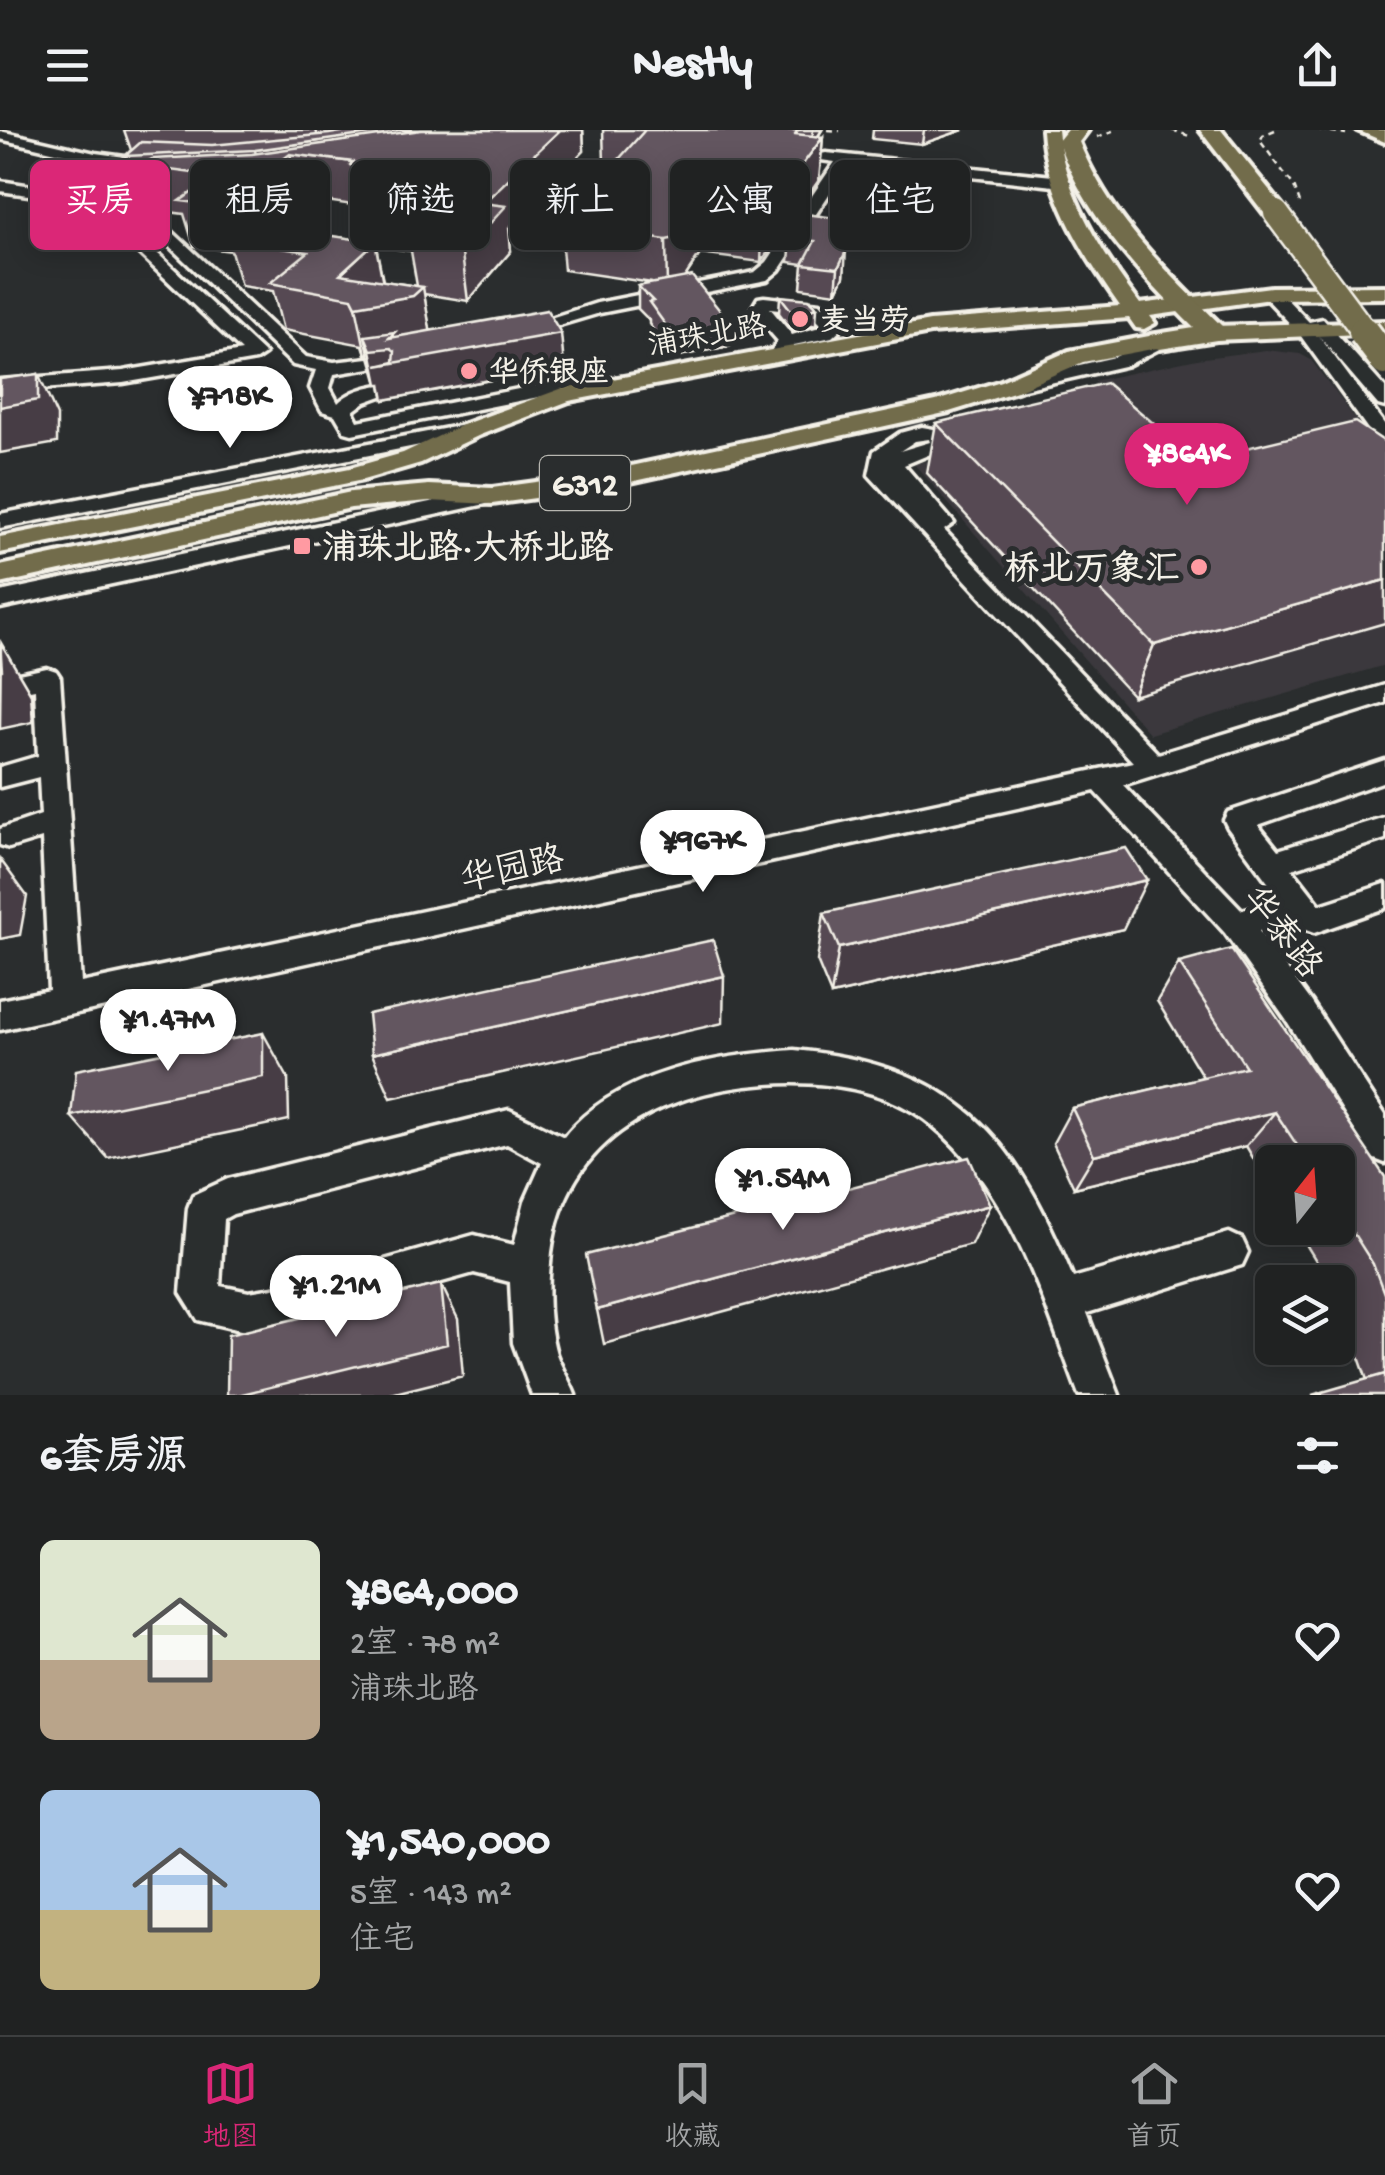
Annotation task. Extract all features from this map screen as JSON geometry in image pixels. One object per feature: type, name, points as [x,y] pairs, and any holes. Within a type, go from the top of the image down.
[{"type":"highway","points":[[1078,130],[1068,140],[1083,179],[1132,246],[1214,333]]},
{"type":"highway","points":[[1367,130],[1385,136]]},
{"type":"highway","points":[[1223,132],[1385,330]]},
{"type":"highway","points":[[1291,214],[1385,360]]},
{"type":"highway","name":"G312","points":[[1160,341],[1214,333]]},
{"type":"main road","points":[[1050,130],[1049,142],[1064,185],[1098,261],[1160,341]]},
{"type":"main road","name":"浦珠北路","points":[[0,545],[354,475],[412,458],[471,430],[563,395],[783,348],[930,327],[1188,307],[1272,294],[1385,292]]},
{"type":"main road","name":"G312","points":[[1214,333],[1314,328],[1385,330]]},
{"type":"main road","name":"G312","points":[[0,575],[351,500],[429,493],[492,496],[594,482],[941,407],[1009,386],[1077,356],[1160,341]]},
{"type":"street","points":[[825,157],[834,131]]},
{"type":"street","points":[[0,135],[95,157],[184,167]]},
{"type":"street","points":[[806,154],[1064,185]]},
{"type":"street","points":[[505,339],[532,324],[597,308],[762,276],[773,266],[845,159]]},
{"type":"street","points":[[0,186],[91,199],[256,354],[123,378],[0,386]]},
{"type":"street","points":[[190,193],[150,198],[139,209],[300,361],[327,367],[429,353]]},
{"type":"street","points":[[1272,294],[1314,328],[1385,401]]},
{"type":"street","points":[[1314,328],[1385,438]]},
{"type":"street","points":[[327,367],[320,388],[329,408],[344,411]]},
{"type":"street","points":[[391,389],[364,394],[346,404],[344,411],[352,428],[594,380]]},
{"type":"street","points":[[382,421],[392,447]]},
{"type":"street","points":[[0,522],[471,430]]},
{"type":"street","points":[[943,522],[893,466],[896,459],[942,445],[938,435],[921,432],[881,455],[877,466],[880,475],[1154,767]]},
{"type":"street","points":[[0,600],[492,496]]},
{"type":"street","points":[[0,687],[47,677],[66,1001]]},
{"type":"street","name":"华园路","points":[[0,1015],[1101,780],[1385,694]]},
{"type":"street","points":[[0,777],[52,763]]},
{"type":"street","points":[[1385,770],[1238,820],[1314,920],[1385,896]]},
{"type":"street","name":"华泰路","points":[[1101,780],[1236,924],[1299,1011],[1385,1146]]},
{"type":"street","points":[[9,837],[55,822]]},
{"type":"street","points":[[1270,864],[1385,828]]},
{"type":"street","points":[[1236,924],[1304,907]]},
{"type":"street","points":[[554,1395],[532,1344],[530,1268],[539,1218],[554,1176],[609,1120],[652,1094],[739,1069],[789,1067],[835,1068],[875,1077],[942,1112],[974,1143],[1028,1219],[1099,1395]]},
{"type":"street","points":[[530,1268],[474,1254],[298,1303],[249,1312],[212,1306],[200,1293],[206,1208],[228,1197],[509,1127],[568,1158]]},
{"type":"street","points":[[1062,1301],[1229,1252]]},
{"type":"path","points":[[1276,130],[1263,134],[1260,142],[1294,186],[1291,214]]},
{"type":"shaded area","points":[[1266,350],[1300,354],[1311,360],[1385,458],[1385,665],[1150,734],[914,464],[1039,437],[1109,404],[1094,381],[1197,359]]},
{"type":"building","points":[[352,130],[398,130],[255,150],[125,156],[141,142],[212,145]]},
{"type":"building","points":[[421,130],[560,130],[528,160],[510,160],[510,177],[490,196],[490,160],[350,162],[290,154],[282,160],[190,160],[190,173],[170,170],[170,160],[150,160],[252,154]]},
{"type":"building","points":[[645,130],[798,130],[795,134],[823,137],[806,160],[670,160],[670,239],[666,240],[650,238],[650,160],[618,160]]},
{"type":"building","points":[[490,204],[506,206],[490,223]]},
{"type":"building","points":[[810,215],[830,217],[830,250],[846,251],[838,268],[803,264],[815,241],[810,240]]},
{"type":"building","points":[[330,236],[350,238],[350,250],[366,250],[340,274],[423,287],[413,296],[356,306],[352,298],[270,283],[308,252],[295,250],[330,250]]},
{"type":"building","points":[[432,250],[466,250],[462,254]]},
{"type":"building","points":[[692,276],[730,323],[672,334],[649,302],[653,301],[638,286]]},
{"type":"building","points":[[780,296],[809,299],[817,307],[794,314]]},
{"type":"building","points":[[547,310],[561,333],[377,366],[394,362],[395,351],[371,350],[365,336],[395,332],[389,338]]},
{"type":"building","points":[[38,374],[38,400],[0,407],[0,379]]},
{"type":"building","name":"桥北万象汇","points":[[1106,383],[1166,434],[1234,451],[1355,422],[1385,442],[1385,580],[1154,645],[936,423]]},
{"type":"building","points":[[1126,848],[1147,880],[839,948],[824,913]]},
{"type":"building","points":[[713,940],[724,976],[372,1054],[368,1014]]},
{"type":"building","points":[[1231,949],[1385,1177],[1385,1296],[1373,1264],[1355,1236],[1355,1145],[1297,1145],[1275,1112],[1094,1155],[1072,1108],[1246,1067],[1179,963]]},
{"type":"building","points":[[263,1033],[263,1077],[71,1116],[76,1070]]},
{"type":"building","points":[[969,1157],[990,1205],[597,1310],[586,1255]]},
{"type":"building","points":[[441,1284],[447,1344],[227,1395],[228,1335]]},
{"type":"building","points":[[1385,1374],[1385,1395],[1312,1395]]},
{"type":"place","name":"麦当劳","points":[[800,319]]},
{"type":"place","name":"华侨银座","points":[[469,371]]},
{"type":"place","name":"浦珠北路·大桥北路","points":[[302,546]]},
{"type":"place","name":"桥北万象汇","points":[[1199,567]]}]
